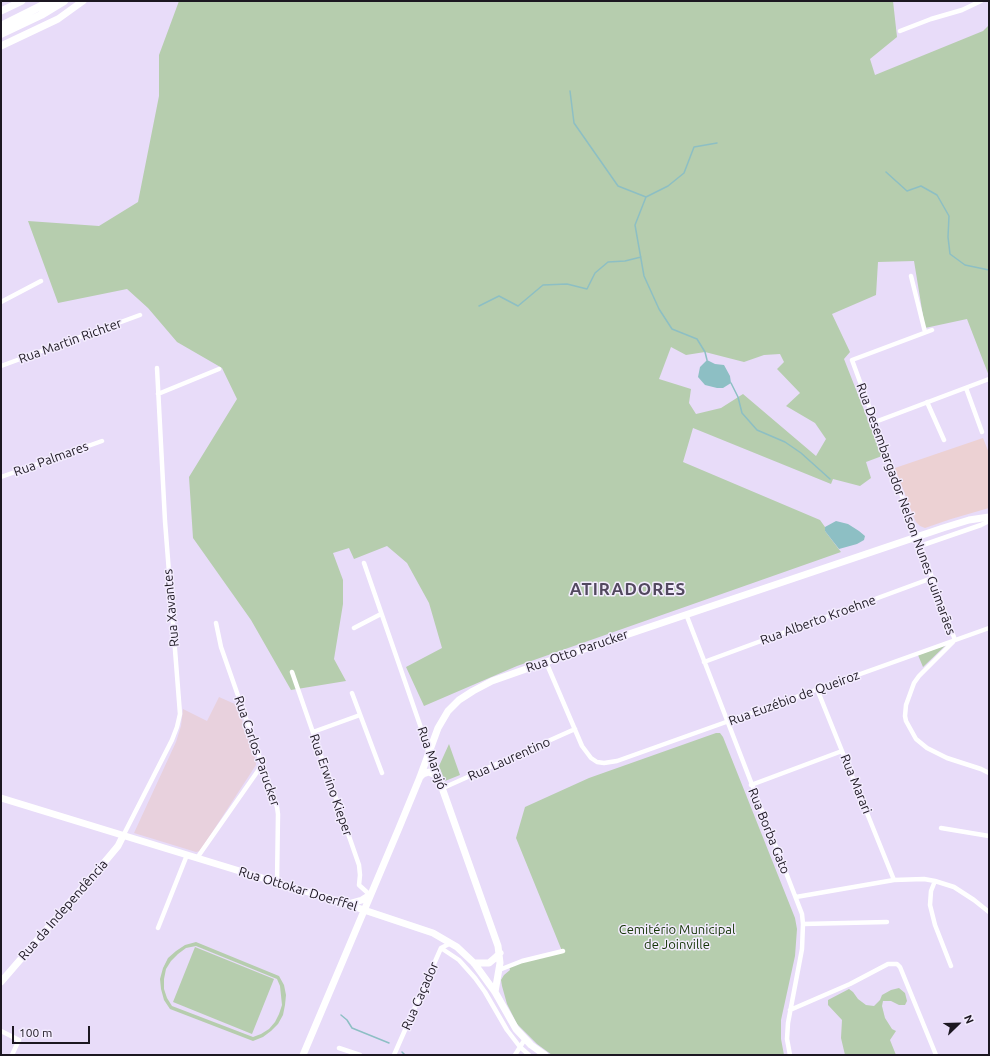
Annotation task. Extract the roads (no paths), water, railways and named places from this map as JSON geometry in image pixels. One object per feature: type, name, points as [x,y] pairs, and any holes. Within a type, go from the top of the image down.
[{"type":"highway","points":[[1,26],[51,1]]},
{"type":"highway","points":[[1,34],[41,16],[64,1]]},
{"type":"main road","points":[[1,11],[22,1]]},
{"type":"main road","points":[[1,46],[58,19],[83,1]]},
{"type":"main road","name":"Rua Otto Parucker","points":[[303,1055],[420,777],[442,719],[460,700],[473,691],[492,682],[546,662],[917,536],[957,523],[989,517]]},
{"type":"main road","name":"Rua Marajó","points":[[429,750],[500,953],[495,992]]},
{"type":"main road","points":[[420,777],[429,772],[438,776]]},
{"type":"main road","name":"Rua Ottokar Doerffel","points":[[1,798],[348,904],[428,930],[451,943],[474,963],[495,992],[510,1019],[525,1039],[545,1055]]},
{"type":"main road","name":"Rua da Independência","points":[[1,982],[108,858],[118,846],[123,836]]},
{"type":"main road","points":[[348,904],[362,900],[370,895]]},
{"type":"main road","points":[[474,963],[489,963],[500,953]]},
{"type":"street","points":[[900,31],[962,10],[981,1]]},
{"type":"street","points":[[911,276],[925,332]]},
{"type":"street","points":[[1,302],[41,281]]},
{"type":"street","name":"Rua Martin Richter","points":[[1,366],[140,315]]},
{"type":"street","name":"Rua Desembargador Nelson Nunes Guimarães","points":[[932,330],[852,360],[954,640],[914,683],[906,705],[906,721],[916,739],[927,748],[947,758],[989,773]]},
{"type":"street","name":"Rua Xavantes","points":[[123,836],[172,740],[180,714],[165,521],[157,368]]},
{"type":"street","points":[[158,394],[219,369]]},
{"type":"street","points":[[875,422],[989,379]]},
{"type":"street","points":[[966,388],[982,432]]},
{"type":"street","points":[[927,402],[944,440]]},
{"type":"street","name":"Rua Palmares","points":[[1,477],[102,441]]},
{"type":"street","points":[[920,546],[989,521]]},
{"type":"street","name":"Rua Marajó","points":[[364,563],[429,750]]},
{"type":"street","name":"Rua Alberto Kroehne","points":[[704,662],[932,578]]},
{"type":"street","points":[[354,628],[381,614]]},
{"type":"street","name":"Rua Borba Gato","points":[[686,614],[726,722],[796,897],[803,924],[801,958],[787,1031],[790,1055]]},
{"type":"street","name":"Rua Carlos Parucker","points":[[216,623],[217,636],[275,800],[278,814],[277,883]]},
{"type":"street","name":"Rua Euzébio de Queiroz","points":[[575,729],[586,754],[597,762],[604,763],[617,761],[989,628]]},
{"type":"street","points":[[546,662],[575,729]]},
{"type":"street","name":"Rua Erwino Kieper","points":[[292,672],[359,865],[359,885],[370,895]]},
{"type":"street","name":"Rua Marari","points":[[817,689],[894,880]]},
{"type":"street","points":[[352,693],[382,773]]},
{"type":"street","points":[[313,732],[360,714]]},
{"type":"street","name":"Rua Laurentino","points":[[443,788],[575,729]]},
{"type":"street","points":[[751,785],[842,751]]},
{"type":"street","points":[[197,858],[262,765]]},
{"type":"street","points":[[941,828],[989,836]]},
{"type":"street","points":[[158,928],[187,855]]},
{"type":"street","points":[[796,897],[894,880],[916,879],[935,881],[954,887],[989,912]]},
{"type":"street","points":[[935,881],[930,897],[931,912],[934,925],[951,966]]},
{"type":"street","points":[[803,924],[888,922]]},
{"type":"street","name":"Rua Caçador","points":[[394,1055],[441,948],[451,943]]},
{"type":"street","points":[[441,948],[459,960],[475,978],[507,1030],[520,1047],[529,1055]]},
{"type":"street","points":[[499,970],[522,960],[562,951]]},
{"type":"street","points":[[790,1010],[850,984],[888,964],[897,964],[900,967],[936,1055]]},
{"type":"street","points":[[1,1031],[19,1040],[12,1055]]},
{"type":"street","points":[[515,1055],[525,1039]]},
{"type":"street","points":[[339,1048],[360,1055]]},
{"type":"waterway","points":[[570,91],[574,123],[618,186],[646,197]]},
{"type":"waterway","points":[[707,360],[705,352],[697,339],[672,329],[659,309],[644,276],[635,225],[646,197],[668,186],[684,173],[694,147],[717,143]]},
{"type":"waterway","points":[[886,172],[907,191],[921,186],[937,195],[949,216],[948,237],[950,254],[965,265],[989,270]]},
{"type":"waterway","points":[[479,306],[499,296],[518,306],[543,285],[567,284],[587,289],[595,273],[608,262],[625,261],[641,257]]},
{"type":"waterway","points":[[731,383],[738,397],[742,413],[757,430],[785,442],[801,453],[830,479]]},
{"type":"waterway","points":[[341,1015],[347,1020],[352,1028],[389,1043]]},
{"type":"waterway","points":[[402,1052],[405,1055]]},
{"type":"district","name":"ATIRADORES","points":[[628,589]]},
{"type":"park label","name":"Cemitério Municipal de Joinville","points":[[677,938]]}]
